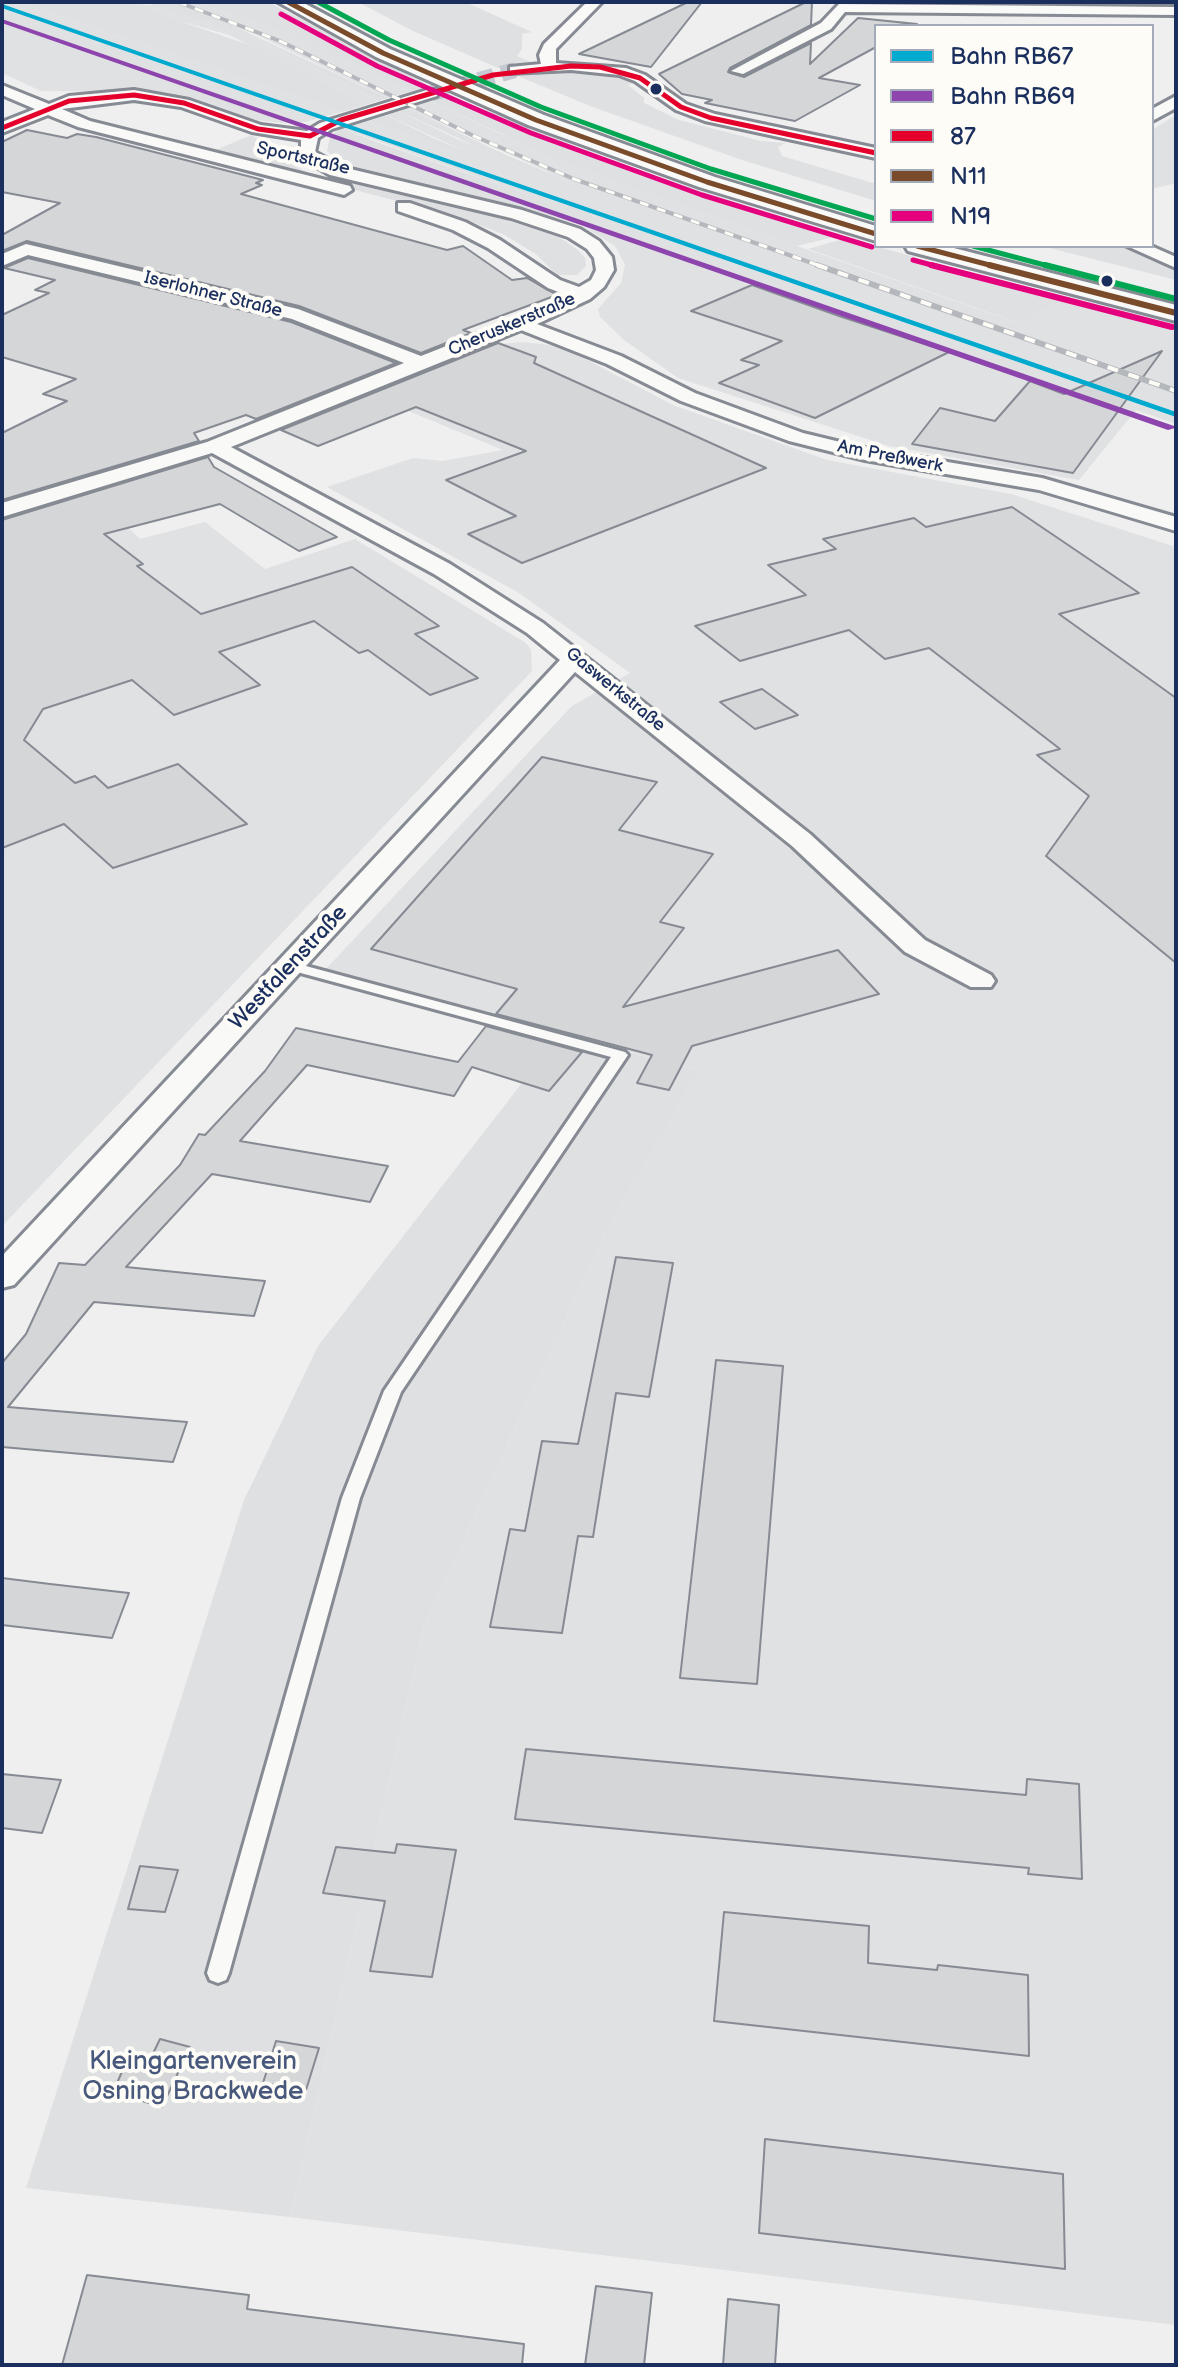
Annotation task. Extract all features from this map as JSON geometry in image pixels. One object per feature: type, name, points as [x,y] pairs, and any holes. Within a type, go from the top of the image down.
[{"type":"highway","points":[[288,2],[383,53],[536,120],[707,182],[874,233]]},
{"type":"highway","points":[[332,2],[420,47],[533,96],[727,168],[874,212]]},
{"type":"highway","points":[[925,248],[1176,313]]},
{"type":"highway","points":[[1000,248],[1176,293]]},
{"type":"street","points":[[549,66],[546,55],[549,47],[595,2]]},
{"type":"street","points":[[738,71],[826,26],[836,18],[839,8],[889,5],[1176,11]]},
{"type":"street","points":[[515,70],[549,66],[621,71],[640,78],[681,107],[703,116],[874,153]]},
{"type":"street","name":"Sportstraße","points":[[2,90],[44,109],[161,146],[407,207],[459,226],[494,244],[554,284],[583,295]]},
{"type":"street","points":[[2,128],[44,109],[93,96],[152,97],[184,103],[258,129],[310,136],[341,120],[432,93]]},
{"type":"street","points":[[1154,115],[1176,101]]},
{"type":"street","name":"Cheruskerstraße","points":[[2,510],[141,471],[214,446],[521,324],[569,318],[583,295],[598,283],[605,270],[603,257],[593,245],[574,233],[516,214],[336,171],[307,154],[310,136]]},
{"type":"street","points":[[1141,248],[1176,263]]},
{"type":"street","name":"Iserlohner Straße","points":[[2,261],[26,249],[68,259],[298,315],[421,363]]},
{"type":"street","name":"Am Preßwerk","points":[[569,318],[614,360]]},
{"type":"street","name":"Am Preßwerk","points":[[521,324],[614,360],[688,397],[796,437],[865,454],[1042,484],[1176,524]]},
{"type":"street","name":"Gaswerkstraße","points":[[214,446],[442,569],[515,614],[575,658],[801,840],[915,946],[981,981]]},
{"type":"street","name":"Westfalenstraße","points":[[2,1277],[575,658]]},
{"type":"lane","points":[[218,1973],[351,1498],[393,1391],[620,1055],[291,966]]},
{"type":"shaded area","points":[[2,2],[18,2],[342,112],[305,122],[282,123],[248,119],[180,96],[155,92],[41,91],[2,73]]},
{"type":"shaded area","points":[[114,2],[161,6],[250,35],[378,101],[366,105],[229,35]]},
{"type":"shaded area","points":[[168,2],[207,2],[231,9],[300,37],[411,92],[388,98],[255,34]]},
{"type":"shaded area","points":[[430,101],[501,134],[688,208],[1018,323],[1067,299],[1176,326],[1176,424],[1136,410],[1079,480],[889,446],[678,378],[624,340],[600,317],[598,309],[621,283],[625,265],[615,246],[580,224],[593,218],[341,128],[364,120],[495,165],[384,114],[397,110],[457,139],[570,182],[406,107]]},
{"type":"shaded area","points":[[1176,115],[1176,183],[1154,188],[1154,129]]},
{"type":"shaded area","points":[[523,342],[549,345],[574,353],[673,405],[827,460],[1011,494],[1176,547],[1176,2325],[290,2217],[424,1626],[605,1233],[699,1071],[325,970],[572,706],[630,673],[519,593],[327,487],[413,458],[443,461],[503,450],[372,396],[499,344]]},
{"type":"shaded area","points":[[94,496],[140,539],[205,522],[265,569],[355,539],[526,643],[531,650],[532,671],[2,1226],[2,523]]},
{"type":"green space","points":[[18,2],[114,2],[151,11],[255,47],[366,105],[342,112]]},
{"type":"green space","points":[[142,2],[168,2],[210,15],[388,98],[378,101],[250,35]]},
{"type":"green space","points":[[207,2],[268,2],[430,86],[411,92],[299,37]]},
{"type":"green space","points":[[358,2],[465,2],[532,32],[522,34],[522,49],[517,56],[533,63],[498,68],[411,30]]},
{"type":"green space","points":[[579,71],[625,79],[633,83],[628,85],[644,98],[644,103],[679,120],[761,141],[786,143],[778,147],[782,156],[874,183],[874,200],[742,160],[590,106],[518,76]]},
{"type":"green space","points":[[448,95],[625,166],[838,236],[797,246],[688,208],[544,153],[430,101]]},
{"type":"green space","points":[[406,107],[571,182],[506,160],[397,110]]},
{"type":"green space","points":[[384,114],[431,137],[512,171],[364,120]]},
{"type":"green space","points":[[341,128],[595,218],[580,224],[355,169],[337,161],[327,151],[330,137]]},
{"type":"green space","points":[[251,135],[272,147],[294,166],[312,174],[503,219],[559,237],[578,250],[585,258],[586,266],[577,275],[557,275],[537,255],[505,235],[465,219],[211,152]]},
{"type":"green space","points":[[847,238],[874,248],[1067,299],[1019,323],[808,249]]},
{"type":"green space","points":[[1050,248],[1124,248],[1176,270],[1176,280]]},
{"type":"green space","name":"Kleingartenverein Osning Brackwede","points":[[560,1034],[699,1071],[605,1233],[424,1626],[290,2217],[26,2188],[244,1500],[318,1346]]},
{"type":"building","points":[[688,2],[702,2],[651,67],[579,54]]},
{"type":"building","points":[[806,2],[812,2],[811,25],[730,68],[728,72],[744,77],[811,43],[810,64],[858,18],[917,24],[874,24],[874,48],[819,78],[860,85],[795,121],[705,103],[712,100],[682,94],[659,74]]},
{"type":"building","points":[[27,130],[67,138],[77,134],[96,137],[263,180],[256,183],[262,185],[241,194],[447,250],[463,246],[512,280],[527,278],[557,295],[463,330],[471,333],[421,353],[299,306],[27,241],[2,251],[2,235],[60,203],[2,192],[2,142]]},
{"type":"building","points":[[28,258],[291,322],[396,363],[256,419],[246,415],[194,433],[199,441],[2,500],[2,433],[67,401],[43,394],[76,379],[2,357],[2,315],[49,293],[35,290],[55,280],[4,268]]},
{"type":"building","points":[[752,285],[949,352],[815,418],[719,383],[759,365],[741,360],[782,341],[691,311]]},
{"type":"building","points":[[498,343],[536,357],[534,363],[766,468],[522,563],[468,534],[516,516],[446,480],[526,451],[416,407],[318,446],[281,430]]},
{"type":"building","points":[[1162,351],[1073,473],[912,444],[940,408],[995,421],[1030,381],[1064,394]]},
{"type":"building","points":[[208,457],[214,467],[337,537],[299,551],[220,504],[104,534],[143,564],[137,566],[201,614],[352,567],[439,626],[415,634],[478,678],[430,695],[368,650],[359,653],[314,621],[219,652],[260,685],[174,715],[132,680],[43,709],[24,740],[75,783],[95,776],[108,788],[178,764],[247,824],[113,868],[64,824],[2,848],[2,520]]},
{"type":"building","points":[[1012,507],[1139,593],[1059,614],[1176,698],[1176,963],[1046,856],[1089,796],[1037,755],[1060,749],[929,648],[885,659],[849,630],[740,661],[695,626],[806,595],[768,565],[836,549],[823,539],[914,518],[926,527]]},
{"type":"building","points":[[762,689],[798,715],[755,729],[720,702]]},
{"type":"building","points":[[542,757],[657,782],[619,830],[713,854],[660,922],[684,928],[623,1007],[838,950],[879,994],[692,1046],[669,1090],[637,1083],[652,1055],[496,1014],[517,989],[371,949]]},
{"type":"building","points":[[486,1026],[582,1052],[549,1091],[472,1067],[454,1096],[307,1065],[240,1141],[388,1166],[370,1202],[212,1174],[126,1267],[265,1281],[254,1316],[94,1302],[8,1407],[187,1422],[173,1462],[2,1447],[2,1363],[26,1334],[59,1263],[85,1265],[180,1165],[199,1134],[205,1135],[265,1071],[296,1028],[458,1062]]},
{"type":"building","points":[[616,1257],[673,1263],[649,1397],[616,1393],[593,1537],[578,1536],[562,1633],[490,1627],[510,1529],[525,1531],[542,1441],[578,1444]]},
{"type":"building","points":[[716,1360],[783,1366],[757,1684],[680,1678]]},
{"type":"building","points":[[2,1578],[129,1593],[112,1638],[2,1625]]},
{"type":"building","points":[[526,1749],[1026,1795],[1027,1779],[1079,1784],[1082,1879],[1028,1874],[1029,1868],[515,1819]]},
{"type":"building","points":[[2,1774],[61,1780],[42,1833],[2,1828]]},
{"type":"building","points":[[397,1844],[456,1850],[432,1977],[370,1971],[385,1901],[323,1893],[336,1847],[395,1853]]},
{"type":"building","points":[[140,1866],[178,1870],[165,1912],[128,1909]]},
{"type":"building","points":[[724,1912],[869,1926],[868,1963],[937,1970],[938,1965],[1028,1975],[1029,2056],[714,2021]]},
{"type":"building","points":[[160,2039],[190,2047],[162,2107],[113,2092],[129,2056],[149,2062]]},
{"type":"building","points":[[276,2041],[319,2048],[306,2090],[263,2083]]},
{"type":"building","points":[[765,2139],[1063,2174],[1065,2269],[759,2233]]},
{"type":"building","points":[[87,2275],[249,2295],[247,2309],[524,2344],[522,2365],[62,2365]]},
{"type":"building","points":[[596,2286],[652,2293],[644,2365],[585,2365]]},
{"type":"building","points":[[728,2299],[779,2305],[775,2365],[723,2365]]},
{"type":"tunnel","points":[[432,93],[515,70]]},
{"type":"railway","points":[[178,2],[280,41],[474,136],[574,179],[823,267]]},
{"type":"railway","points":[[817,265],[1176,391]]},
{"type":"rail line","name":"RB67","points":[[2,6],[1176,415]]},
{"type":"rail line","name":"RB69","points":[[2,21],[1171,428]]},
{"type":"transit line","name":"N11","points":[[288,2],[383,53],[536,120],[707,182],[874,233]]},
{"type":"transit line","points":[[318,2],[389,40],[541,107],[711,169],[874,218]]},
{"type":"transit line","name":"N19","points":[[281,14],[377,66],[531,133],[702,195],[872,247]]},
{"type":"transit line","name":"87","points":[[310,136],[341,120],[493,75],[571,66],[600,67],[640,78],[681,107],[711,118],[874,153]]},
{"type":"transit line","name":"87","points":[[2,128],[69,101],[134,95],[184,103],[258,129],[310,136]]},
{"type":"transit line","name":"N11","points":[[925,248],[1176,313]]},
{"type":"transit line","points":[[981,248],[1176,299]]},
{"type":"transit line","name":"N19","points":[[913,260],[1172,327]]}]
